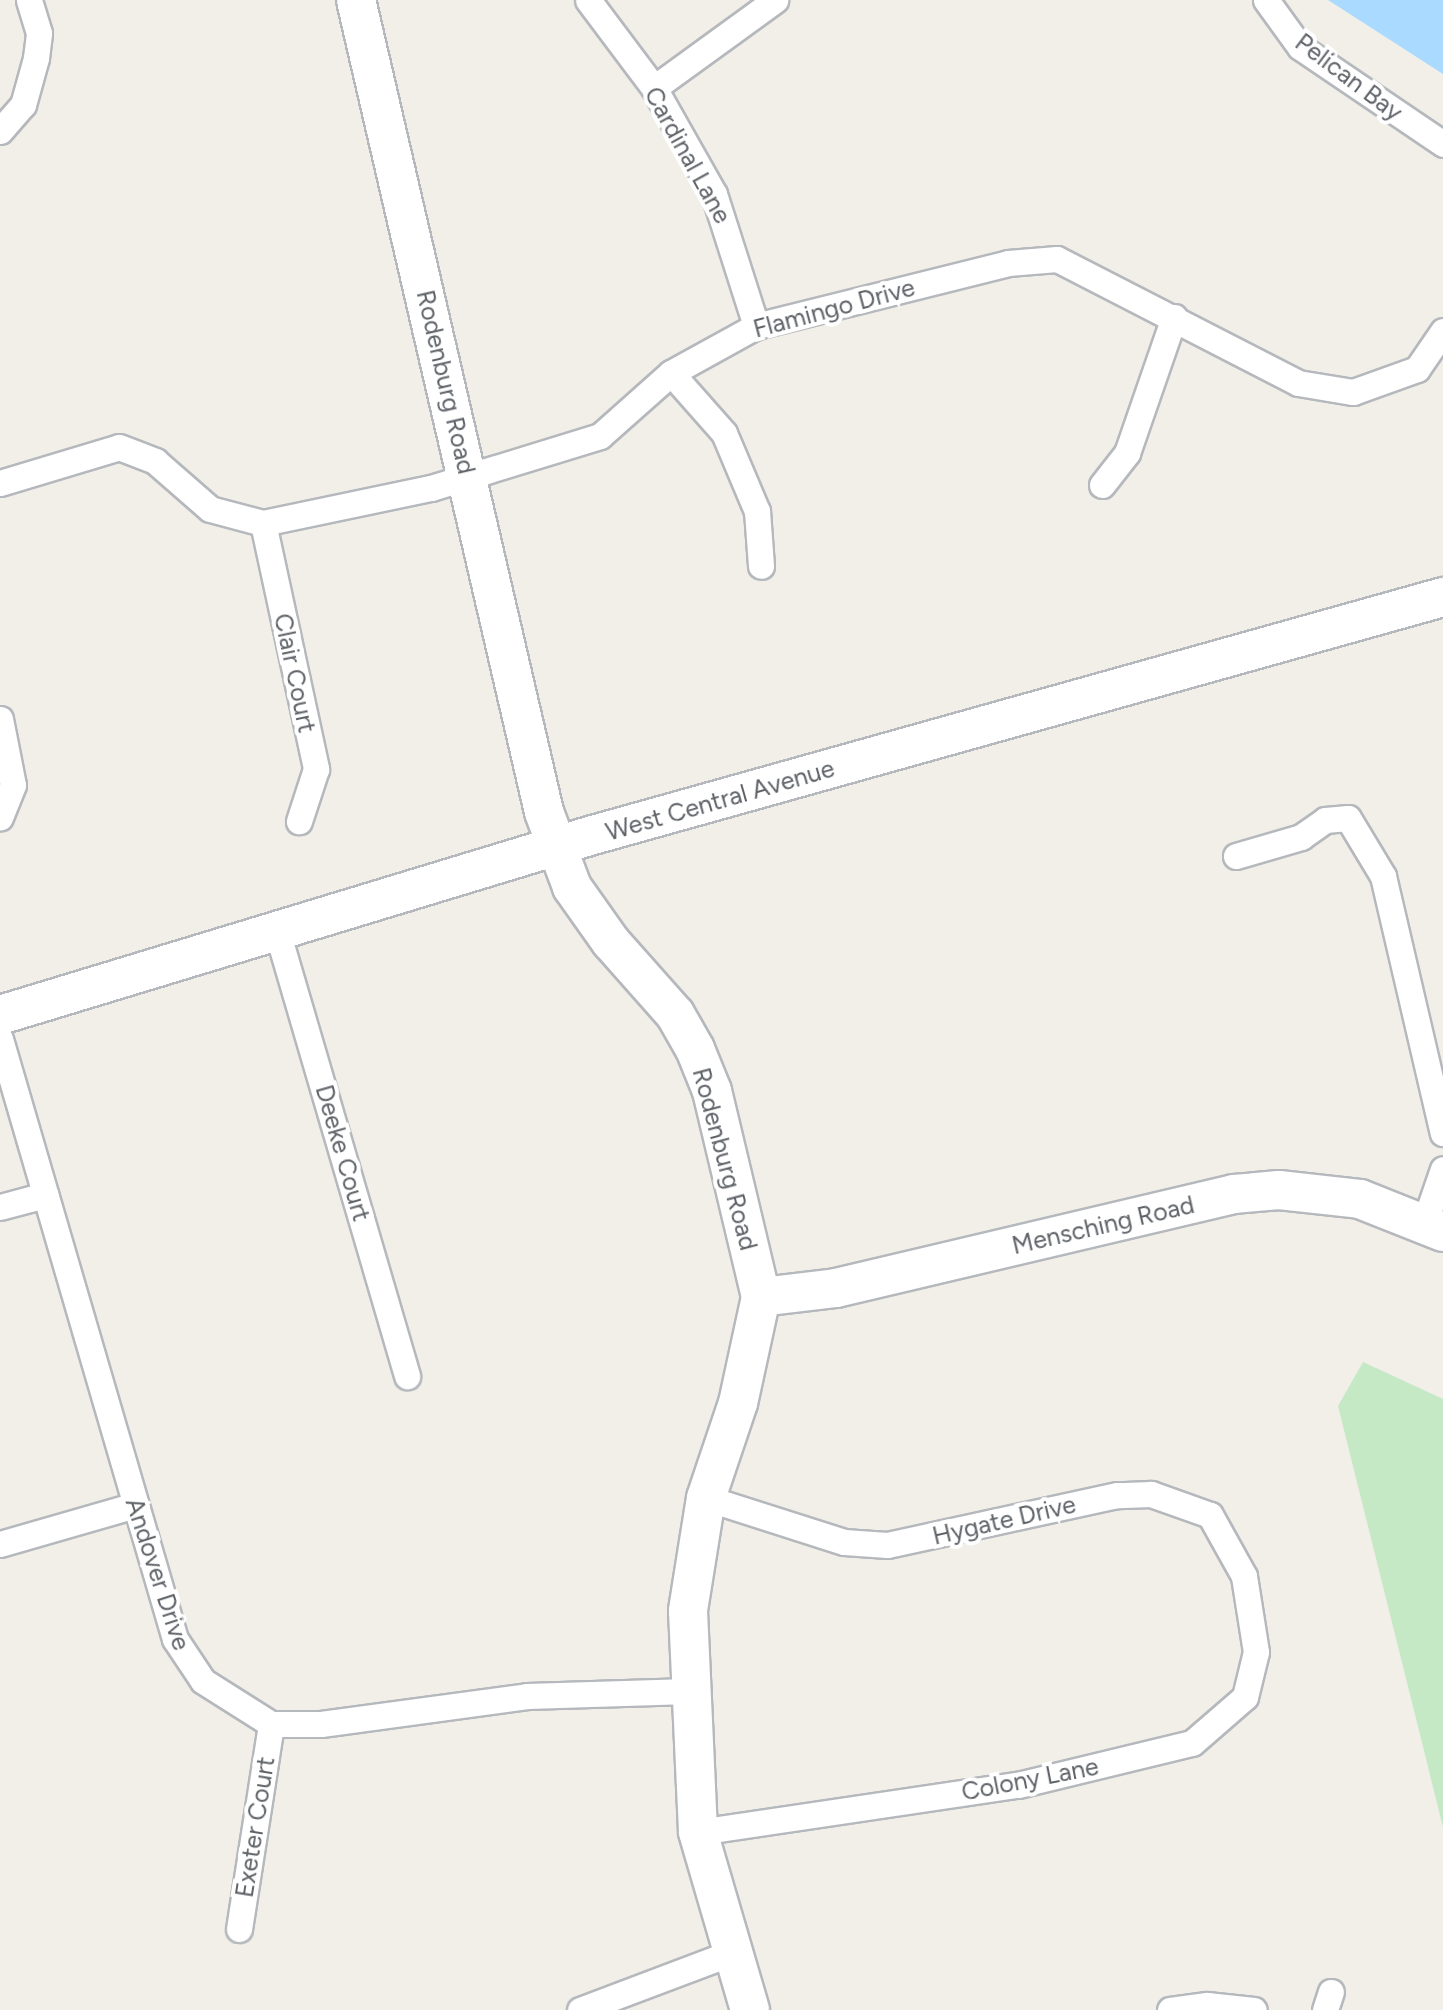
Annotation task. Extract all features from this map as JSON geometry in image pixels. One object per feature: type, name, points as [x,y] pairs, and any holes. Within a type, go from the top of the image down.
[{"type":"street","points":[[0,132],[23,105],[36,58],[38,34],[29,0]]},
{"type":"street","name":"Rodenburg Road","points":[[356,0],[468,477],[530,763],[556,848],[611,942],[655,987],[696,1049],[761,1296],[738,1403],[706,1498],[690,1575],[689,1691],[698,1832],[728,1954],[750,2010]]},
{"type":"street","name":"Cardinal Lane","points":[[588,0],[654,88],[714,194],[756,326]]},
{"type":"street","points":[[654,88],[775,0]]},
{"type":"street","name":"Pelican Bay","points":[[1266,0],[1300,47],[1443,144]]},
{"type":"street","name":"Flamingo Drive","points":[[263,523],[468,477],[600,436],[671,373],[756,326],[1059,247],[1174,317],[1298,383],[1353,392],[1417,368],[1443,330]]},
{"type":"street","points":[[1102,484],[1127,453],[1174,317]]},
{"type":"street","points":[[671,373],[724,433],[757,511],[761,566]]},
{"type":"street","points":[[0,483],[118,447],[154,462],[210,509],[263,523]]},
{"type":"street","name":"Clair Court","points":[[263,523],[316,769],[299,821]]},
{"type":"street","name":"West Central Avenue","points":[[0,1015],[556,848],[1443,597]]},
{"type":"street","points":[[0,719],[14,785],[0,818]]},
{"type":"street","points":[[1236,856],[1301,837],[1325,820],[1348,818],[1383,876],[1443,1133]]},
{"type":"street","name":"Deeke Court","points":[[277,931],[407,1376]]},
{"type":"street","name":"Andover Drive","points":[[0,1039],[135,1505],[185,1660],[202,1681],[271,1724]]},
{"type":"street","points":[[1434,1228],[1443,1170]]},
{"type":"street","name":"Mensching Road","points":[[761,1296],[836,1288],[1234,1194],[1279,1190],[1360,1199],[1434,1228]]},
{"type":"street","points":[[0,1207],[44,1195]]},
{"type":"street","name":"Hygate Drive","points":[[706,1498],[844,1542],[887,1545],[1116,1495],[1150,1494],[1210,1514],[1239,1560],[1250,1600]]},
{"type":"street","points":[[0,1544],[135,1505]]},
{"type":"street","name":"Colony Lane","points":[[698,1832],[1018,1784],[1192,1743],[1245,1697],[1256,1652],[1250,1600]]},
{"type":"street","points":[[271,1724],[321,1724],[527,1696],[689,1691]]},
{"type":"street","name":"Exeter Court","points":[[239,1929],[271,1724]]},
{"type":"street","points":[[580,2010],[728,1954]]},
{"type":"street","points":[[1170,2010],[1207,2005],[1254,2010]]},
{"type":"green space","points":[[1363,1362],[1443,1399],[1443,1827],[1338,1406]]},
{"type":"water","points":[[1328,0],[1443,0],[1443,74]]}]
